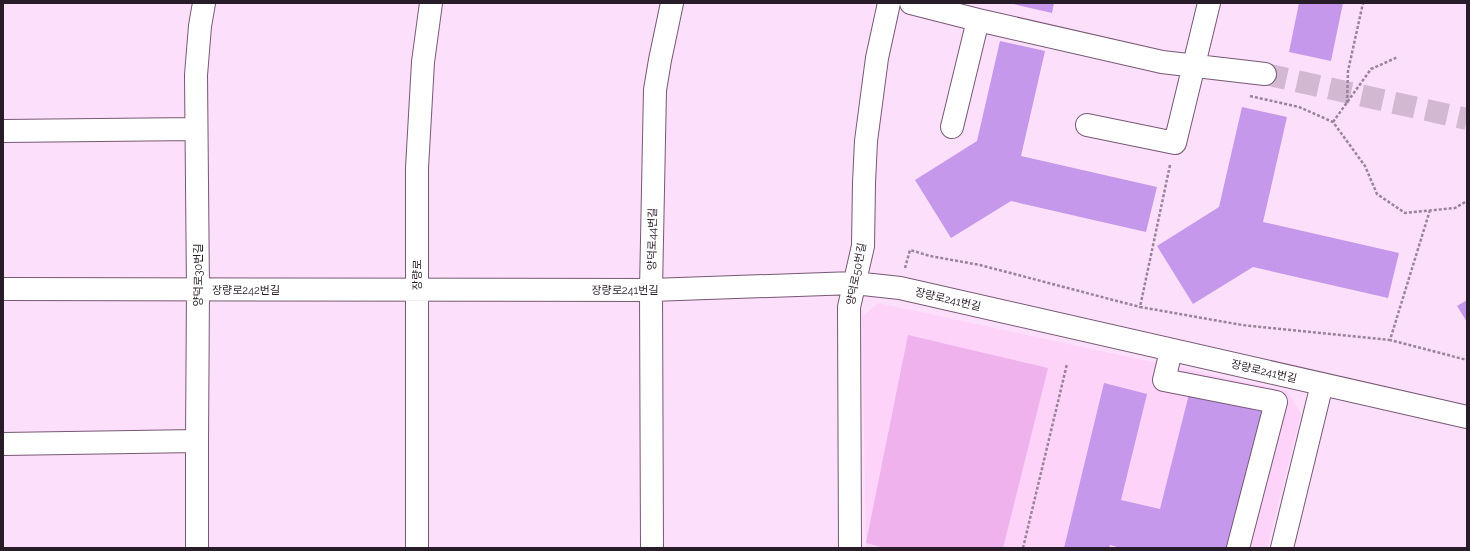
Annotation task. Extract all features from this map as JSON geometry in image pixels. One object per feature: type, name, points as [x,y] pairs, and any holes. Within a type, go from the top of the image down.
[{"type":"street","name":"양덕로30번길","points":[[197,548],[198,290],[196,75],[200,26],[204,3]]},
{"type":"street","name":"장량로","points":[[417,548],[417,168],[423,62],[431,3]]},
{"type":"street","name":"양덕로44번길","points":[[652,548],[651,290],[655,90],[672,3]]},
{"type":"street","name":"양덕로50번길","points":[[850,548],[849,307],[863,246],[866,148],[877,58],[889,3]]},
{"type":"street","points":[[910,3],[1162,62],[1266,74]]},
{"type":"street","points":[[1087,125],[1175,142],[1209,3]]},
{"type":"street","points":[[952,127],[978,20]]},
{"type":"street","points":[[3,131],[196,129]]},
{"type":"street","name":"장량로241번길","points":[[417,290],[651,290],[854,284],[900,288],[1171,351],[1467,417]]},
{"type":"street","name":"장량로242번길","points":[[3,289],[417,290]]},
{"type":"street","points":[[1171,351],[1164,380],[1276,402],[1238,548]]},
{"type":"street","points":[[1282,548],[1322,384]]},
{"type":"street","points":[[3,444],[197,440]]},
{"type":"path","points":[[1347,102],[1348,71],[1363,3]]},
{"type":"path","points":[[1333,122],[1371,69],[1398,58]]},
{"type":"path","points":[[1247,95],[1299,107],[1333,122],[1365,166],[1377,194],[1405,213],[1455,208],[1467,201]]},
{"type":"path","points":[[1140,307],[1175,142]]},
{"type":"path","points":[[1390,340],[1430,210]]},
{"type":"path","points":[[900,288],[910,250],[930,256],[980,265],[1140,307],[1242,325],[1390,340],[1467,360]]},
{"type":"path","points":[[1023,548],[1068,364]]},
{"type":"shaded area","points":[[878,303],[1287,391],[1301,414],[1267,548],[866,548],[862,317]]},
{"type":"shaded area","points":[[908,335],[1048,368],[1003,548],[885,548],[866,543]]},
{"type":"building","points":[[1009,3],[1054,3],[1052,13]]},
{"type":"building","points":[[1299,3],[1343,3],[1331,61],[1289,52]]},
{"type":"building","points":[[1000,41],[1045,51],[1021,156],[1157,187],[1146,232],[1011,201],[951,238],[915,180],[977,141]]},
{"type":"building","points":[[1242,107],[1287,117],[1263,222],[1399,253],[1388,298],[1253,267],[1193,304],[1157,246],[1219,207]]},
{"type":"building","points":[[1467,300],[1467,322],[1457,306]]},
{"type":"building","points":[[1104,383],[1147,394],[1121,500],[1160,509],[1189,394],[1264,412],[1231,548],[1121,548],[1110,545],[1109,548],[1064,548]]},
{"type":"tunnel","points":[[1265,74],[1467,119]]}]
